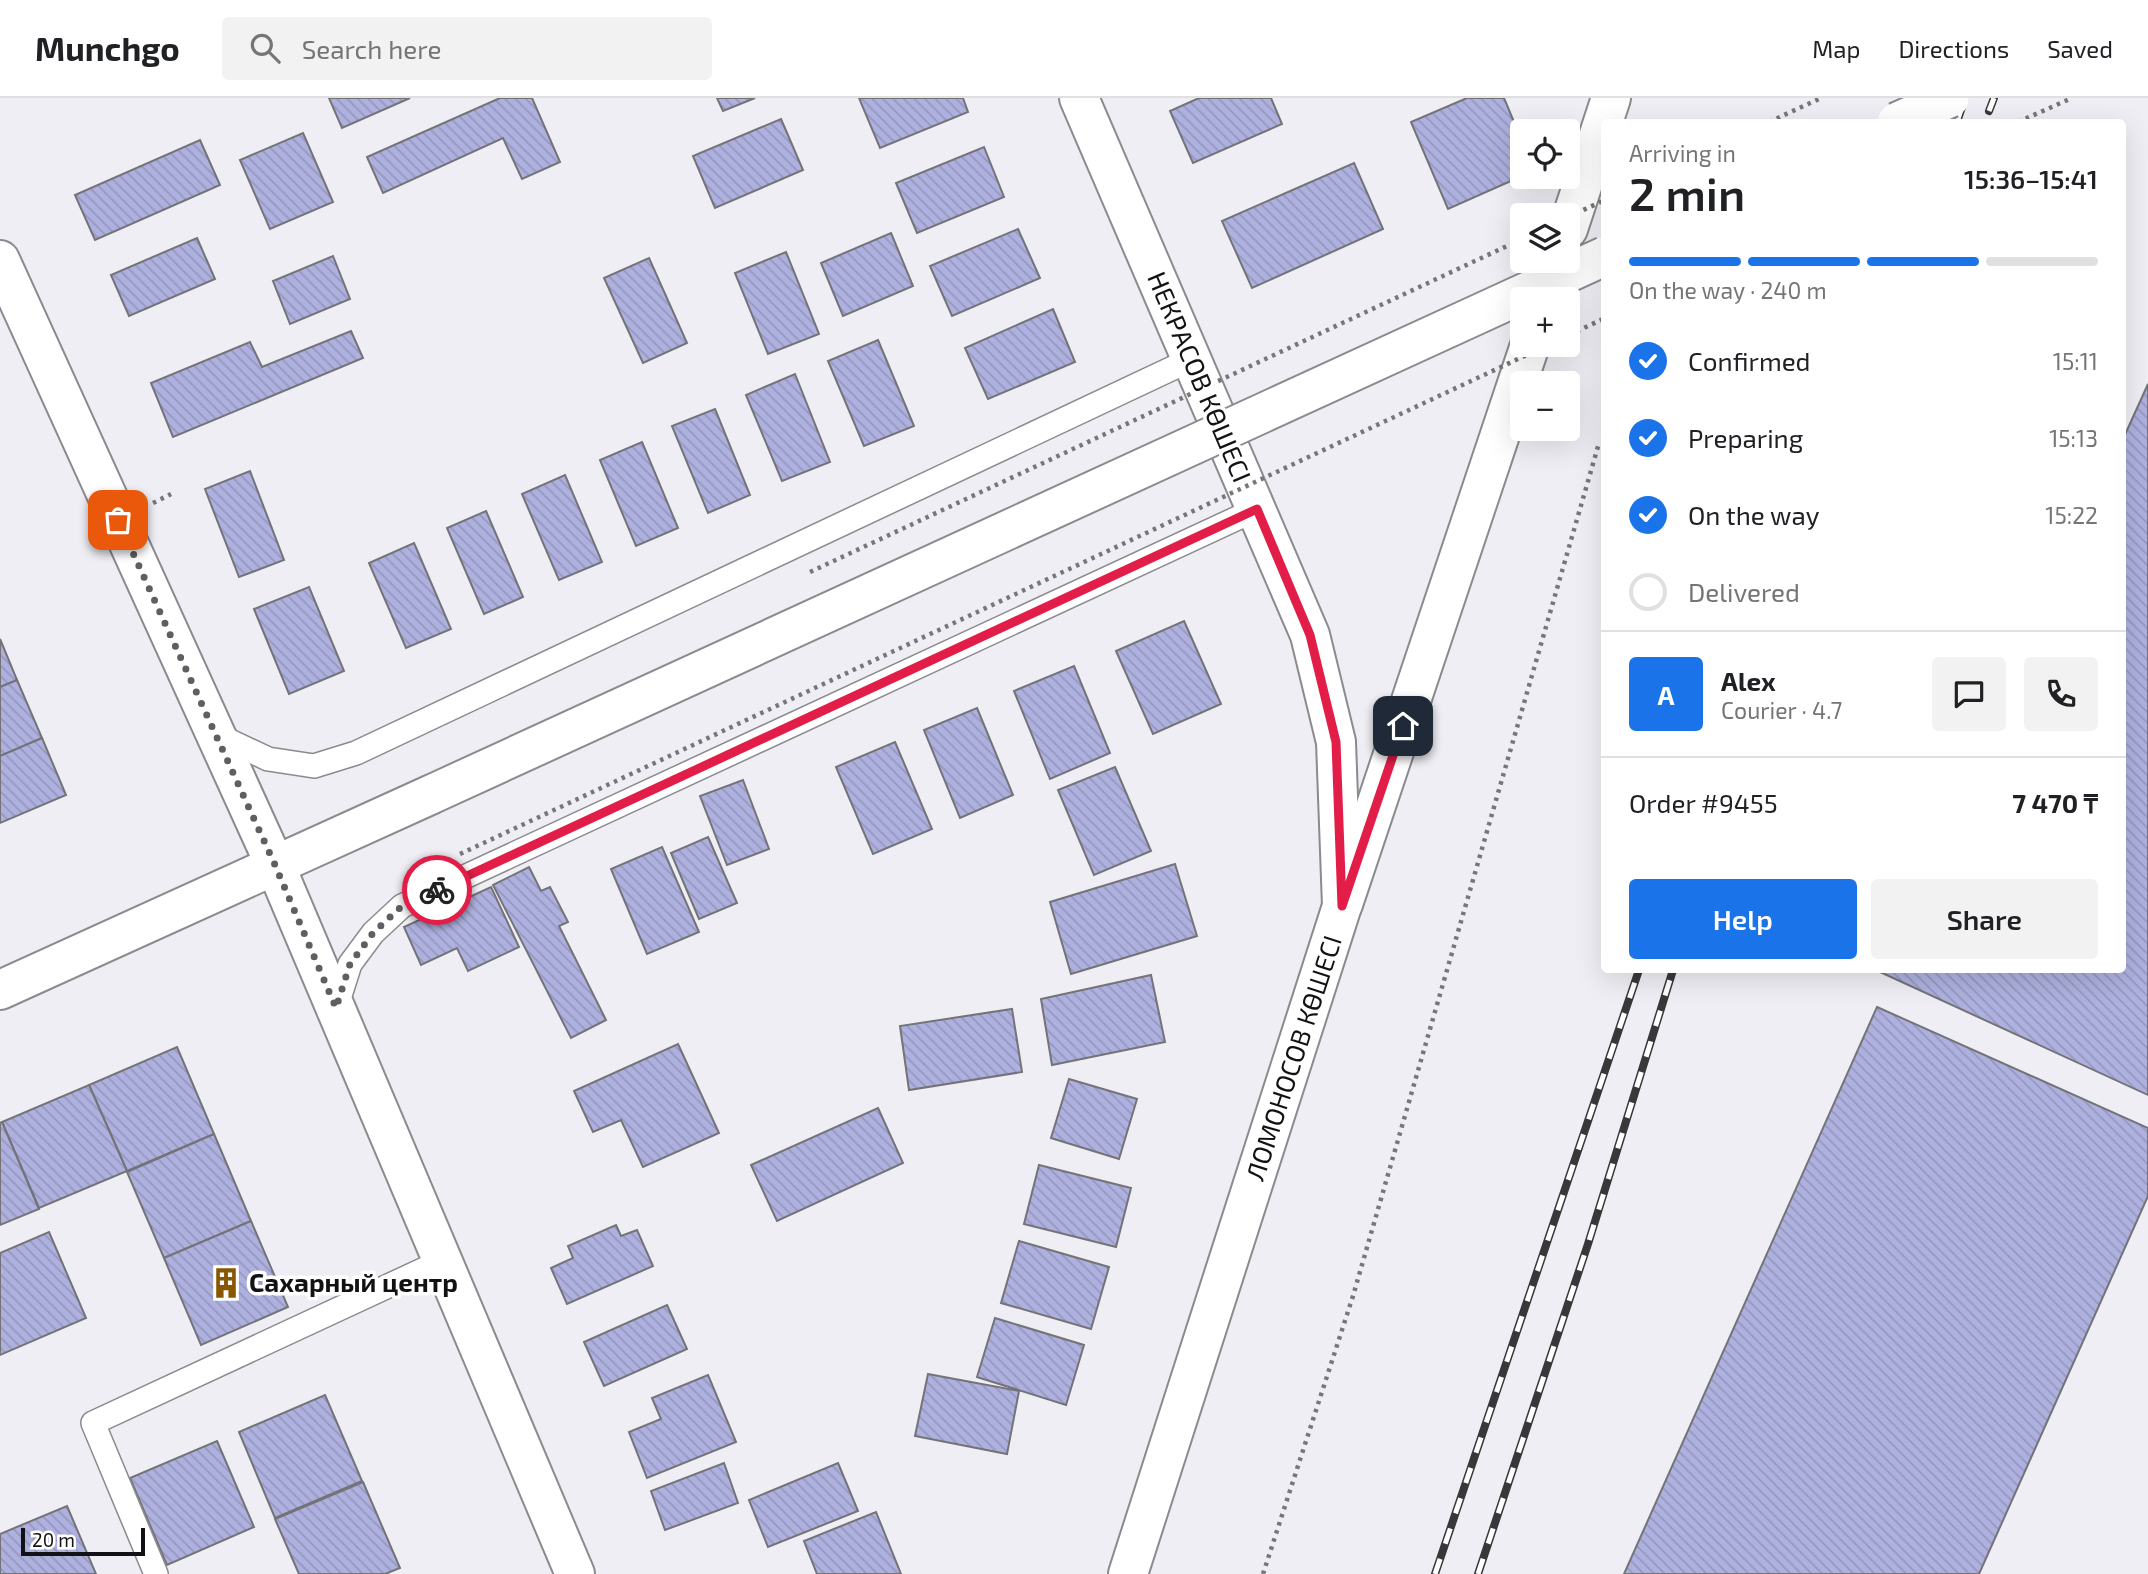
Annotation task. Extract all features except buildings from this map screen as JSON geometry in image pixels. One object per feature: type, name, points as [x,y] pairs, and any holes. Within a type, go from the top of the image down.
[{"type":"main road","name":"НЕКРАСОВ КӨШЕСІ","points":[[1079,98],[1310,635],[1336,742],[1342,906]]},
{"type":"main road","points":[[1604,119],[1611,98]]},
{"type":"main road","points":[[1904,119],[1950,98]]},
{"type":"main road","points":[[1577,203],[1601,128]]},
{"type":"main road","points":[[0,990],[1601,258]]},
{"type":"main road","points":[[0,260],[10,310],[275,865],[575,1574]]},
{"type":"main road","name":"ЛОМОНОСОВ КӨШЕСІ","points":[[1128,1574],[1342,906],[1526,357]]},
{"type":"lane","points":[[215,735],[268,759],[314,766],[356,753],[1192,359]]},
{"type":"lane","points":[[336,1008],[350,964],[373,933],[402,906],[1257,509]]},
{"type":"lane","points":[[156,1574],[93,1423],[442,1261]]},
{"type":"path","points":[[1776,119],[1821,98]]},
{"type":"path","points":[[2025,119],[2072,98]]},
{"type":"path","points":[[1580,211],[1601,202]]},
{"type":"path","points":[[802,576],[1510,245]]},
{"type":"path","points":[[1580,329],[1601,320]]},
{"type":"path","points":[[460,854],[1522,357]]},
{"type":"path","points":[[1264,1574],[1353,1296],[1599,443]]},
{"type":"railway","points":[[1909,119],[1916,98]]},
{"type":"railway","points":[[1958,119],[1965,98]]},
{"type":"railway","points":[[1989,111],[1994,98]]},
{"type":"railway","points":[[1435,1574],[1638,973]]},
{"type":"railway","points":[[1478,1574],[1588,1244],[1672,973]]},
{"type":"way so far","points":[[118,520],[275,865],[336,1008],[350,964],[373,933],[402,906],[437,890]]},
{"type":"place","name":"Сахарный центр","points":[[226,1283]]},
{"type":"route","points":[[437,890],[1257,509],[1310,635],[1336,742],[1342,906],[1403,726]]}]
